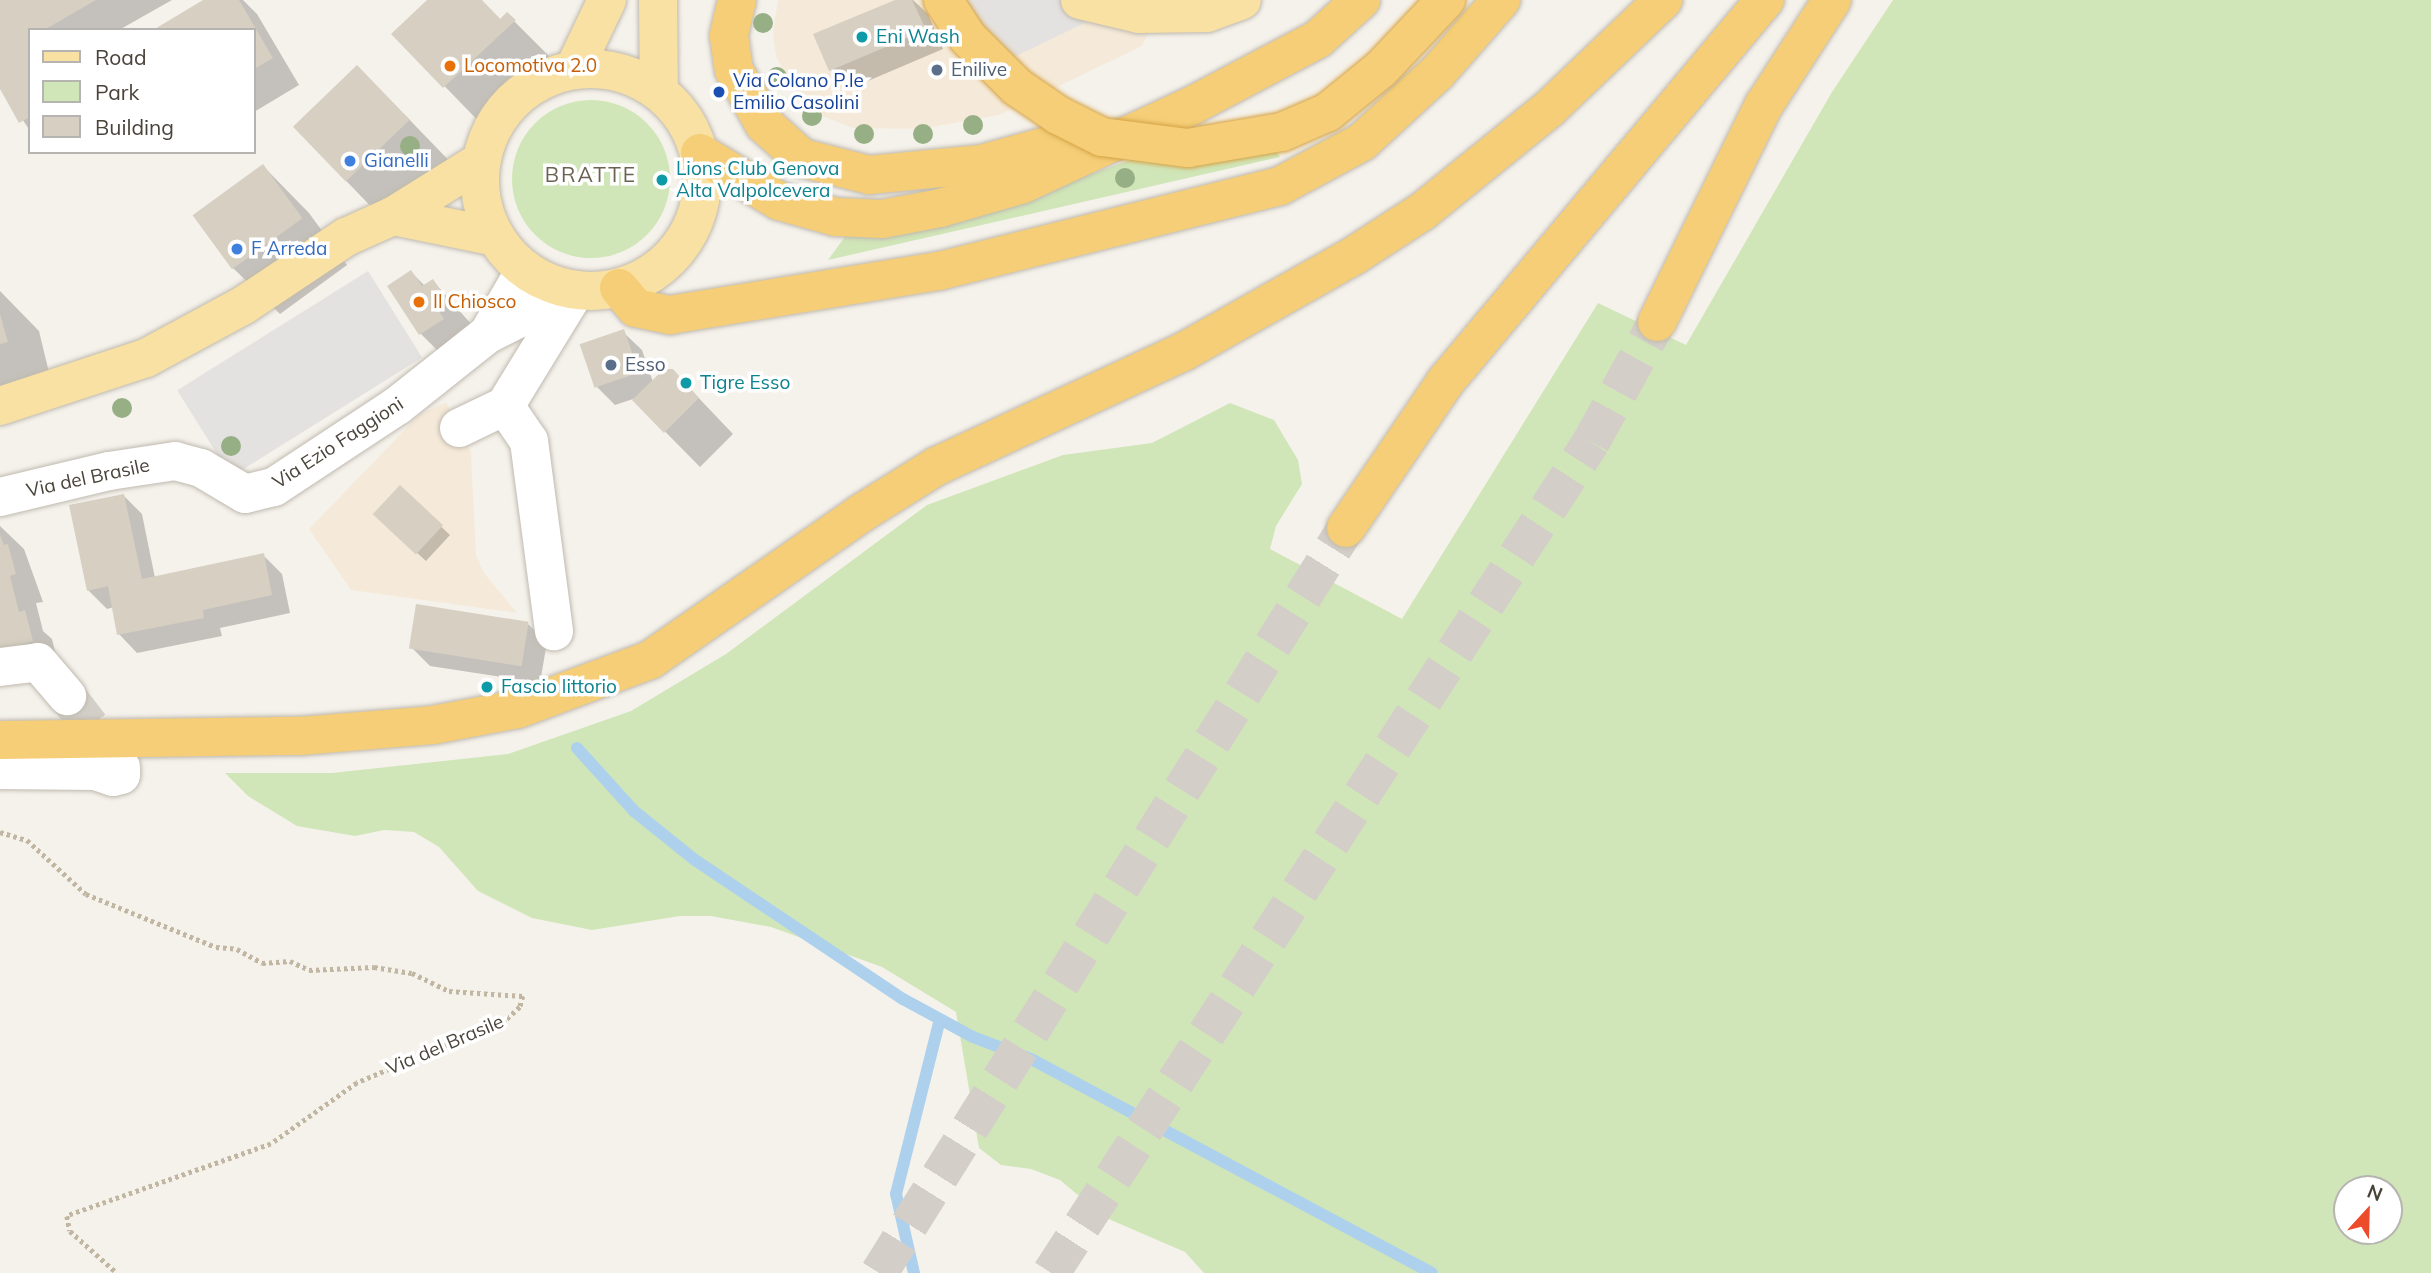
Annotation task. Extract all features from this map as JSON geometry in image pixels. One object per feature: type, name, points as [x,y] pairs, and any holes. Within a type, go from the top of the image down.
[{"type":"highway","points":[[737,0],[729,36],[734,70],[764,124],[802,158],[869,175],[981,164],[1193,104]]},
{"type":"highway","points":[[943,0],[968,38],[1007,77],[1058,115],[1102,137],[1188,148],[1282,132],[1328,112],[1381,69],[1446,0]]},
{"type":"highway","points":[[700,153],[779,201],[836,218],[882,219],[1023,184],[1193,104],[1318,39],[1362,0]]},
{"type":"highway","points":[[619,288],[636,308],[670,315],[939,271],[1280,187],[1362,142],[1438,72],[1501,0]]},
{"type":"highway","points":[[0,740],[300,736],[433,725],[519,709],[650,660],[863,512],[937,467],[1183,352],[1412,219],[1484,166],[1549,109],[1663,0]]},
{"type":"highway","points":[[1346,528],[1446,381],[1765,0]]},
{"type":"highway","points":[[1657,322],[1765,105],[1832,0]]},
{"type":"main road","points":[[574,69],[607,0]]},
{"type":"main road","points":[[657,0],[659,91]]},
{"type":"main road","points":[[1080,0],[1139,14],[1207,13],[1242,0]]},
{"type":"main road","points":[[603,68],[633,76],[659,91],[684,118],[700,153],[703,187],[695,222],[677,252],[660,267],[619,288],[576,290],[525,270],[495,237],[485,213],[481,161],[492,128],[512,100],[541,80],[574,69],[603,68]]},
{"type":"main road","points":[[0,406],[146,358],[244,305],[346,237],[393,216],[481,161]]},
{"type":"main road","points":[[393,216],[495,237]]},
{"type":"street","name":"Via Ezio Faggioni","points":[[488,334],[525,270]]},
{"type":"street","name":"Via Ezio Faggioni","points":[[176,461],[201,468],[245,494],[274,487],[397,406],[488,334],[576,290]]},
{"type":"street","points":[[459,428],[505,406],[576,290]]},
{"type":"street","points":[[505,406],[529,441],[554,631]]},
{"type":"street","name":"Via del Brasile","points":[[0,497],[109,471],[176,461]]},
{"type":"street","points":[[0,667],[38,662],[67,696]]},
{"type":"street","points":[[0,770],[95,771],[113,777],[121,775],[121,767]]},
{"type":"path","name":"Via del Brasile","points":[[0,832],[27,840],[86,894],[216,947],[237,949],[262,962],[290,961],[309,970],[374,967],[412,973],[449,991],[523,996],[520,1007],[506,1020],[358,1083],[271,1144],[67,1216],[70,1231],[117,1273]]},
{"type":"shaded area","name":"Enilive","points":[[778,0],[1163,0],[1142,46],[999,115],[921,129],[853,128],[822,116],[800,99],[776,57],[773,32]]},
{"type":"shaded area","points":[[963,0],[1104,0],[1110,11],[995,66]]},
{"type":"shaded area","points":[[368,271],[422,358],[231,477],[177,390]]},
{"type":"shaded area","points":[[446,402],[471,452],[476,555],[484,573],[517,613],[351,590],[309,529],[419,415]]},
{"type":"green space","points":[[1893,0],[2431,0],[2431,1273],[1204,1273],[1185,1252],[1104,1217],[1060,1180],[1031,1169],[1001,1165],[979,1148],[956,1012],[882,967],[771,927],[711,916],[680,916],[592,930],[532,918],[478,891],[439,847],[414,832],[384,830],[355,836],[297,826],[248,796],[225,773],[332,773],[508,754],[631,711],[726,654],[927,505],[1063,455],[1152,443],[1230,403],[1274,420],[1298,460],[1302,484],[1276,526],[1270,549],[1402,619],[1598,303],[1686,345],[1832,92]]},
{"type":"green space","points":[[591,100],[621,106],[647,123],[664,149],[670,179],[664,209],[647,235],[621,252],[591,258],[561,252],[535,235],[518,209],[512,179],[518,149],[535,123],[561,106]]},
{"type":"green space","points":[[1275,148],[1280,157],[828,260],[847,234],[994,208],[1136,158]]},
{"type":"building","points":[[0,0],[96,0],[47,28],[28,28],[28,118],[19,123],[0,89]]},
{"type":"building","points":[[203,0],[239,0],[255,28],[156,28]]},
{"type":"building","points":[[427,0],[482,0],[500,19],[507,12],[516,20],[443,88],[391,34]]},
{"type":"building","name":"Eni Wash","points":[[895,0],[912,0],[926,30],[829,71],[813,34]]},
{"type":"building","points":[[256,29],[273,58],[256,68]]},
{"type":"building","points":[[357,65],[410,120],[346,181],[293,127]]},
{"type":"building","points":[[263,164],[302,218],[232,269],[193,215]]},
{"type":"building","name":"Il Chiosco","points":[[411,270],[422,286],[433,279],[446,298],[435,305],[444,319],[419,335],[387,286]]},
{"type":"building","points":[[0,314],[8,342],[0,344]]},
{"type":"building","name":"Esso","points":[[624,329],[639,372],[595,388],[580,344]]},
{"type":"building","points":[[664,369],[673,369],[699,398],[664,433],[632,400]]},
{"type":"building","points":[[400,485],[443,525],[416,554],[373,514]]},
{"type":"building","points":[[124,494],[142,579],[264,553],[272,595],[203,610],[204,618],[117,635],[108,586],[87,591],[69,505]]},
{"type":"building","points":[[0,535],[4,545],[8,544],[16,574],[10,576],[19,612],[25,610],[33,641],[0,651]]},
{"type":"building","points":[[416,604],[529,622],[522,666],[409,648]]},
{"type":"waterway","points":[[577,748],[634,811],[695,860],[903,999],[973,1037],[1033,1060],[1432,1273]]},
{"type":"waterway","points":[[914,1273],[896,1194],[940,1019]]},
{"type":"tunnel","points":[[1051,1273],[1591,442],[1657,322]]},
{"type":"tunnel","points":[[879,1273],[1346,528]]},
{"type":"tunnel","points":[[67,696],[117,761]]},
{"type":"place","name":"Eni Wash","points":[[862,37]]},
{"type":"place","name":"Locomotiva 2.0","points":[[450,66]]},
{"type":"place","name":"Enilive","points":[[937,70]]},
{"type":"place","name":"Via Colano P.le Emilio Casolini","points":[[719,92]]},
{"type":"place","name":"Gianelli","points":[[350,161]]},
{"type":"place","name":"Lions Club Genova Alta Valpolcevera","points":[[662,180]]},
{"type":"place","name":"F Arreda","points":[[237,249]]},
{"type":"place","name":"Il Chiosco","points":[[419,302]]},
{"type":"place","name":"Esso","points":[[611,365]]},
{"type":"place","name":"Tigre Esso","points":[[686,383]]},
{"type":"place","name":"Fascio littorio","points":[[487,687]]},
{"type":"district","name":"BRATTE","points":[[591,174]]}]
